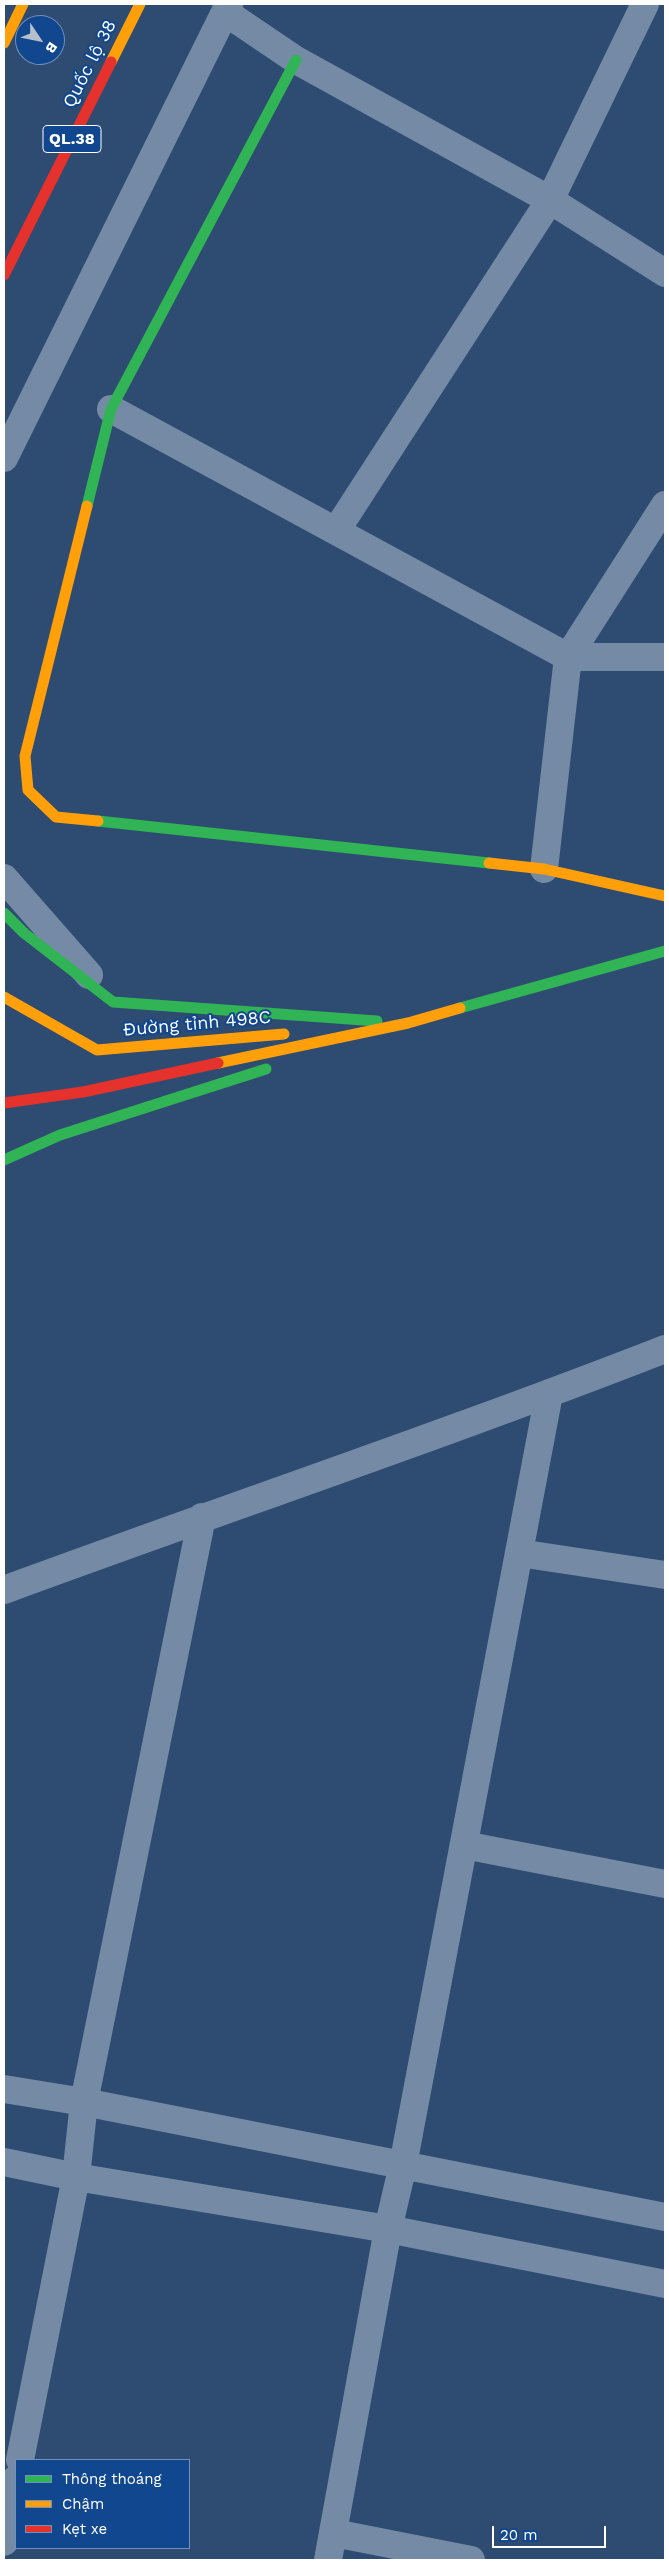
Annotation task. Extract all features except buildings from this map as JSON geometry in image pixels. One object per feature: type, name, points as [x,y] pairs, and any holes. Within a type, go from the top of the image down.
[{"type":"main road","points":[[4,43],[23,4]]},
{"type":"main road","name":"Quốc lộ 38","points":[[4,275],[140,4]]},
{"type":"main road","points":[[296,60],[110,409],[25,756],[28,790],[56,817],[544,869],[665,896]]},
{"type":"main road","points":[[4,913],[24,934],[113,1002],[408,1023]]},
{"type":"main road","name":"Đường tỉnh 498C","points":[[4,1103],[83,1092],[408,1023],[665,951]]},
{"type":"main road","name":"Đường tỉnh 498C","points":[[4,997],[97,1050],[408,1023]]},
{"type":"main road","points":[[295,1060],[408,1023]]},
{"type":"main road","points":[[4,1160],[60,1135],[276,1066]]},
{"type":"street","points":[[336,531],[550,200],[645,4]]},
{"type":"street","points":[[4,458],[227,8],[296,60],[550,200],[665,273]]},
{"type":"street","points":[[110,409],[568,657],[665,657]]},
{"type":"street","points":[[544,869],[568,657],[665,505]]},
{"type":"street","points":[[4,878],[113,1002]]},
{"type":"street","points":[[4,1590],[202,1517],[549,1394],[665,1349]]},
{"type":"street","points":[[328,2560],[388,2229],[403,2165],[549,1394]]},
{"type":"street","points":[[20,2459],[76,2177],[84,2102],[202,1517]]},
{"type":"street","points":[[519,1553],[665,1575]]},
{"type":"street","points":[[464,1845],[665,1884]]},
{"type":"street","points":[[4,2088],[84,2102],[665,2217]]},
{"type":"street","points":[[4,2162],[76,2177],[388,2229],[665,2284]]},
{"type":"street","points":[[4,2542],[15,2484]]},
{"type":"street","points":[[334,2533],[471,2560]]},
{"type":"traffic: fast","points":[[87,506],[111,409],[296,60]]},
{"type":"traffic: fast","points":[[98,821],[489,863]]},
{"type":"traffic: fast","points":[[4,913],[24,933],[113,1002],[377,1021]]},
{"type":"traffic: fast","points":[[460,1008],[665,951]]},
{"type":"traffic: fast","points":[[4,1160],[60,1135],[266,1069]]},
{"type":"traffic: slow","points":[[4,43],[23,4]]},
{"type":"traffic: slow","points":[[111,62],[140,4]]},
{"type":"traffic: slow","points":[[87,506],[25,756],[28,790],[56,817],[98,821]]},
{"type":"traffic: slow","points":[[489,863],[544,869],[665,896]]},
{"type":"traffic: slow","points":[[4,997],[97,1050],[284,1034]]},
{"type":"traffic: slow","points":[[218,1063],[408,1023],[460,1008]]},
{"type":"traffic: jam","points":[[4,275],[111,62]]},
{"type":"traffic: jam","points":[[4,1103],[83,1092],[218,1063]]}]
